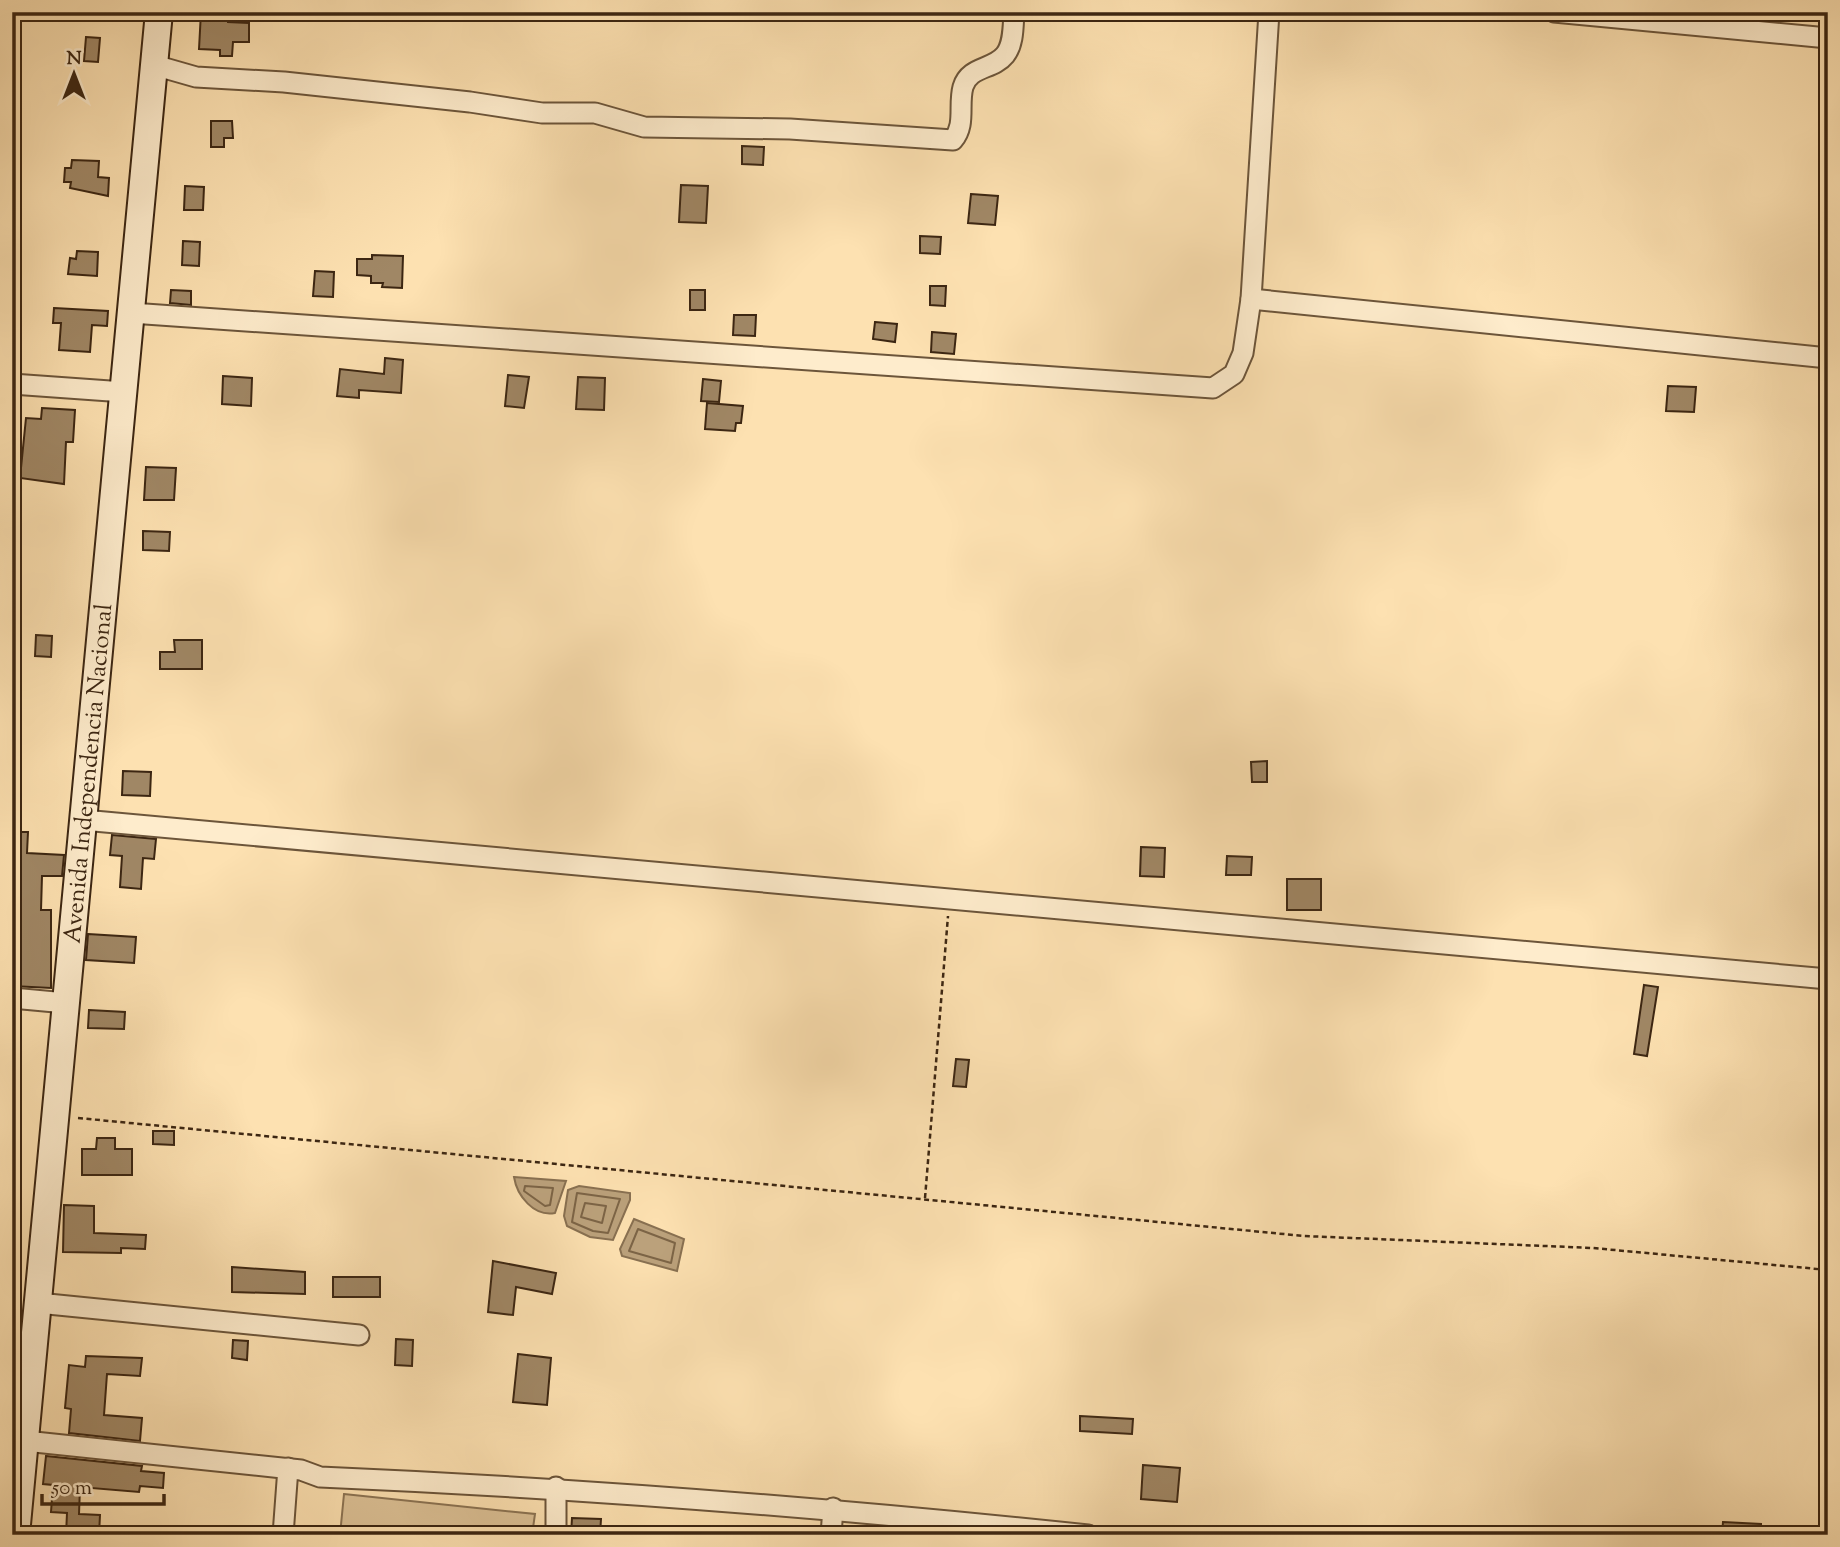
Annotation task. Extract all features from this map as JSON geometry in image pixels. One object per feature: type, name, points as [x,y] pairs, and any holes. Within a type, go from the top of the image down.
[{"type":"main road","name":"Avenida Independencia Nacional","points":[[16,1535],[25,1441],[22,1370],[38,1303],[159,12]]},
{"type":"street","points":[[154,65],[196,76],[284,82],[471,102],[542,113],[595,113],[644,127],[790,129],[953,140],[959,132],[963,87],[970,74],[1005,55],[1012,38],[1014,12]]},
{"type":"street","points":[[131,313],[1213,388],[1234,374],[1243,353],[1251,299],[1269,12]]},
{"type":"street","points":[[1554,12],[1752,22],[1828,38]]},
{"type":"street","points":[[1251,299],[1828,358]]},
{"type":"street","points":[[12,384],[124,392]]},
{"type":"street","points":[[83,820],[1828,979]]},
{"type":"street","points":[[12,998],[66,1003]]},
{"type":"street","points":[[38,1303],[359,1335]]},
{"type":"street","points":[[25,1441],[288,1468],[320,1477],[556,1487],[833,1508],[1088,1535]]},
{"type":"street","points":[[283,1535],[288,1468]]},
{"type":"street","points":[[556,1487],[556,1535]]},
{"type":"street","points":[[831,1535],[833,1508]]},
{"type":"path","points":[[925,1199],[950,898]]},
{"type":"path","points":[[55,1118],[117,1120],[1304,1236],[1593,1248],[1828,1270]]},
{"type":"shaded area","points":[[344,1494],[535,1514],[532,1535],[340,1535]]},
{"type":"water","points":[[514,1177],[566,1181],[555,1213],[540,1212],[528,1204]]},
{"type":"water","points":[[579,1186],[630,1193],[630,1200],[613,1240],[590,1237],[567,1226],[564,1216],[568,1190]]},
{"type":"water","points":[[634,1219],[684,1239],[677,1271],[622,1256],[620,1249]]},
{"type":"building","points":[[201,12],[228,12],[228,22],[249,23],[249,42],[233,42],[232,56],[220,56],[220,50],[199,49]]},
{"type":"building","points":[[86,37],[100,38],[98,62],[84,61]]},
{"type":"building","points":[[211,121],[232,121],[233,138],[224,138],[224,147],[211,147]]},
{"type":"building","points":[[742,146],[764,147],[763,165],[742,164]]},
{"type":"building","points":[[72,160],[99,161],[98,177],[109,178],[108,196],[70,188],[71,182],[64,182],[65,168],[71,168]]},
{"type":"building","points":[[681,185],[708,186],[706,223],[679,222]]},
{"type":"building","points":[[185,186],[204,187],[203,210],[184,210]]},
{"type":"building","points":[[971,194],[998,196],[995,225],[968,223]]},
{"type":"building","points":[[920,236],[941,237],[940,254],[920,253]]},
{"type":"building","points":[[183,241],[200,242],[199,266],[182,265]]},
{"type":"building","points":[[77,251],[98,252],[97,276],[68,274],[70,258],[76,259]]},
{"type":"building","points":[[372,255],[403,256],[402,288],[382,287],[383,283],[371,283],[371,276],[357,275],[357,259],[372,259]]},
{"type":"building","points":[[315,271],[334,272],[333,297],[313,296]]},
{"type":"building","points":[[930,286],[946,286],[945,306],[930,305]]},
{"type":"building","points":[[171,290],[191,291],[191,305],[170,303]]},
{"type":"building","points":[[690,290],[705,290],[705,310],[690,310]]},
{"type":"building","points":[[54,308],[108,311],[107,326],[92,325],[90,352],[59,350],[61,323],[53,323]]},
{"type":"building","points":[[734,315],[756,315],[755,336],[733,335]]},
{"type":"building","points":[[875,322],[897,324],[895,342],[873,339]]},
{"type":"building","points":[[932,332],[956,334],[954,354],[931,352]]},
{"type":"building","points":[[385,358],[403,360],[401,393],[359,390],[359,398],[337,396],[340,369],[384,374]]},
{"type":"building","points":[[508,375],[529,377],[524,408],[505,406]]},
{"type":"building","points":[[223,376],[252,378],[251,406],[222,404]]},
{"type":"building","points":[[578,377],[605,378],[604,410],[576,409]]},
{"type":"building","points":[[703,379],[721,381],[719,402],[701,401]]},
{"type":"building","points":[[1668,386],[1696,387],[1694,412],[1666,411]]},
{"type":"building","points":[[707,403],[743,406],[741,423],[736,423],[735,431],[705,429]]},
{"type":"building","points":[[42,408],[75,410],[73,442],[66,442],[64,484],[20,478],[26,418],[41,419]]},
{"type":"building","points":[[146,467],[176,468],[174,500],[144,500]]},
{"type":"building","points":[[143,531],[170,532],[169,551],[143,550]]},
{"type":"building","points":[[36,635],[52,636],[51,657],[35,656]]},
{"type":"building","points":[[174,640],[202,640],[202,669],[160,669],[160,652],[175,652]]},
{"type":"building","points":[[1267,761],[1267,782],[1252,782],[1251,762]]},
{"type":"building","points":[[123,771],[151,772],[150,796],[122,795]]},
{"type":"building","points":[[12,832],[28,832],[27,853],[64,855],[62,876],[42,876],[41,910],[51,910],[51,988],[12,986]]},
{"type":"building","points":[[112,835],[156,839],[154,859],[143,858],[141,889],[120,887],[122,856],[110,855]]},
{"type":"building","points":[[1141,847],[1165,848],[1164,877],[1140,876]]},
{"type":"building","points":[[1227,856],[1252,857],[1251,875],[1226,875]]},
{"type":"building","points":[[1287,879],[1321,879],[1321,910],[1287,910]]},
{"type":"building","points":[[88,934],[136,937],[134,963],[86,960]]},
{"type":"building","points":[[1644,985],[1658,987],[1647,1056],[1634,1054]]},
{"type":"building","points":[[89,1010],[125,1012],[124,1029],[88,1028]]},
{"type":"building","points":[[956,1059],[969,1060],[966,1087],[953,1086]]},
{"type":"building","points":[[153,1131],[174,1131],[174,1145],[153,1144]]},
{"type":"building","points":[[97,1138],[115,1138],[115,1149],[132,1149],[132,1175],[82,1175],[82,1149],[96,1149]]},
{"type":"building","points":[[64,1205],[94,1206],[94,1233],[146,1235],[145,1249],[121,1248],[121,1253],[63,1252]]},
{"type":"building","points":[[493,1261],[556,1273],[552,1294],[516,1287],[513,1315],[488,1312]]},
{"type":"building","points":[[232,1267],[305,1272],[305,1294],[232,1292]]},
{"type":"building","points":[[333,1277],[380,1277],[380,1297],[333,1297]]},
{"type":"building","points":[[396,1339],[413,1340],[412,1366],[395,1365]]},
{"type":"building","points":[[233,1340],[248,1341],[247,1360],[232,1358]]},
{"type":"building","points":[[518,1354],[551,1358],[547,1405],[513,1402]]},
{"type":"building","points":[[86,1356],[142,1358],[140,1376],[107,1374],[104,1415],[142,1418],[140,1441],[69,1433],[71,1409],[65,1408],[69,1365],[85,1367]]},
{"type":"building","points":[[1080,1416],[1133,1419],[1132,1434],[1080,1431]]},
{"type":"building","points":[[46,1456],[142,1466],[141,1471],[164,1473],[163,1488],[140,1486],[139,1492],[80,1487],[79,1514],[100,1515],[99,1535],[66,1535],[67,1513],[51,1512],[53,1485],[43,1484]]},
{"type":"building","points":[[1143,1465],[1180,1468],[1177,1502],[1141,1499]]},
{"type":"building","points":[[572,1518],[601,1519],[600,1535],[571,1535]]},
{"type":"building","points":[[1723,1522],[1761,1524],[1761,1535],[1722,1535]]}]
